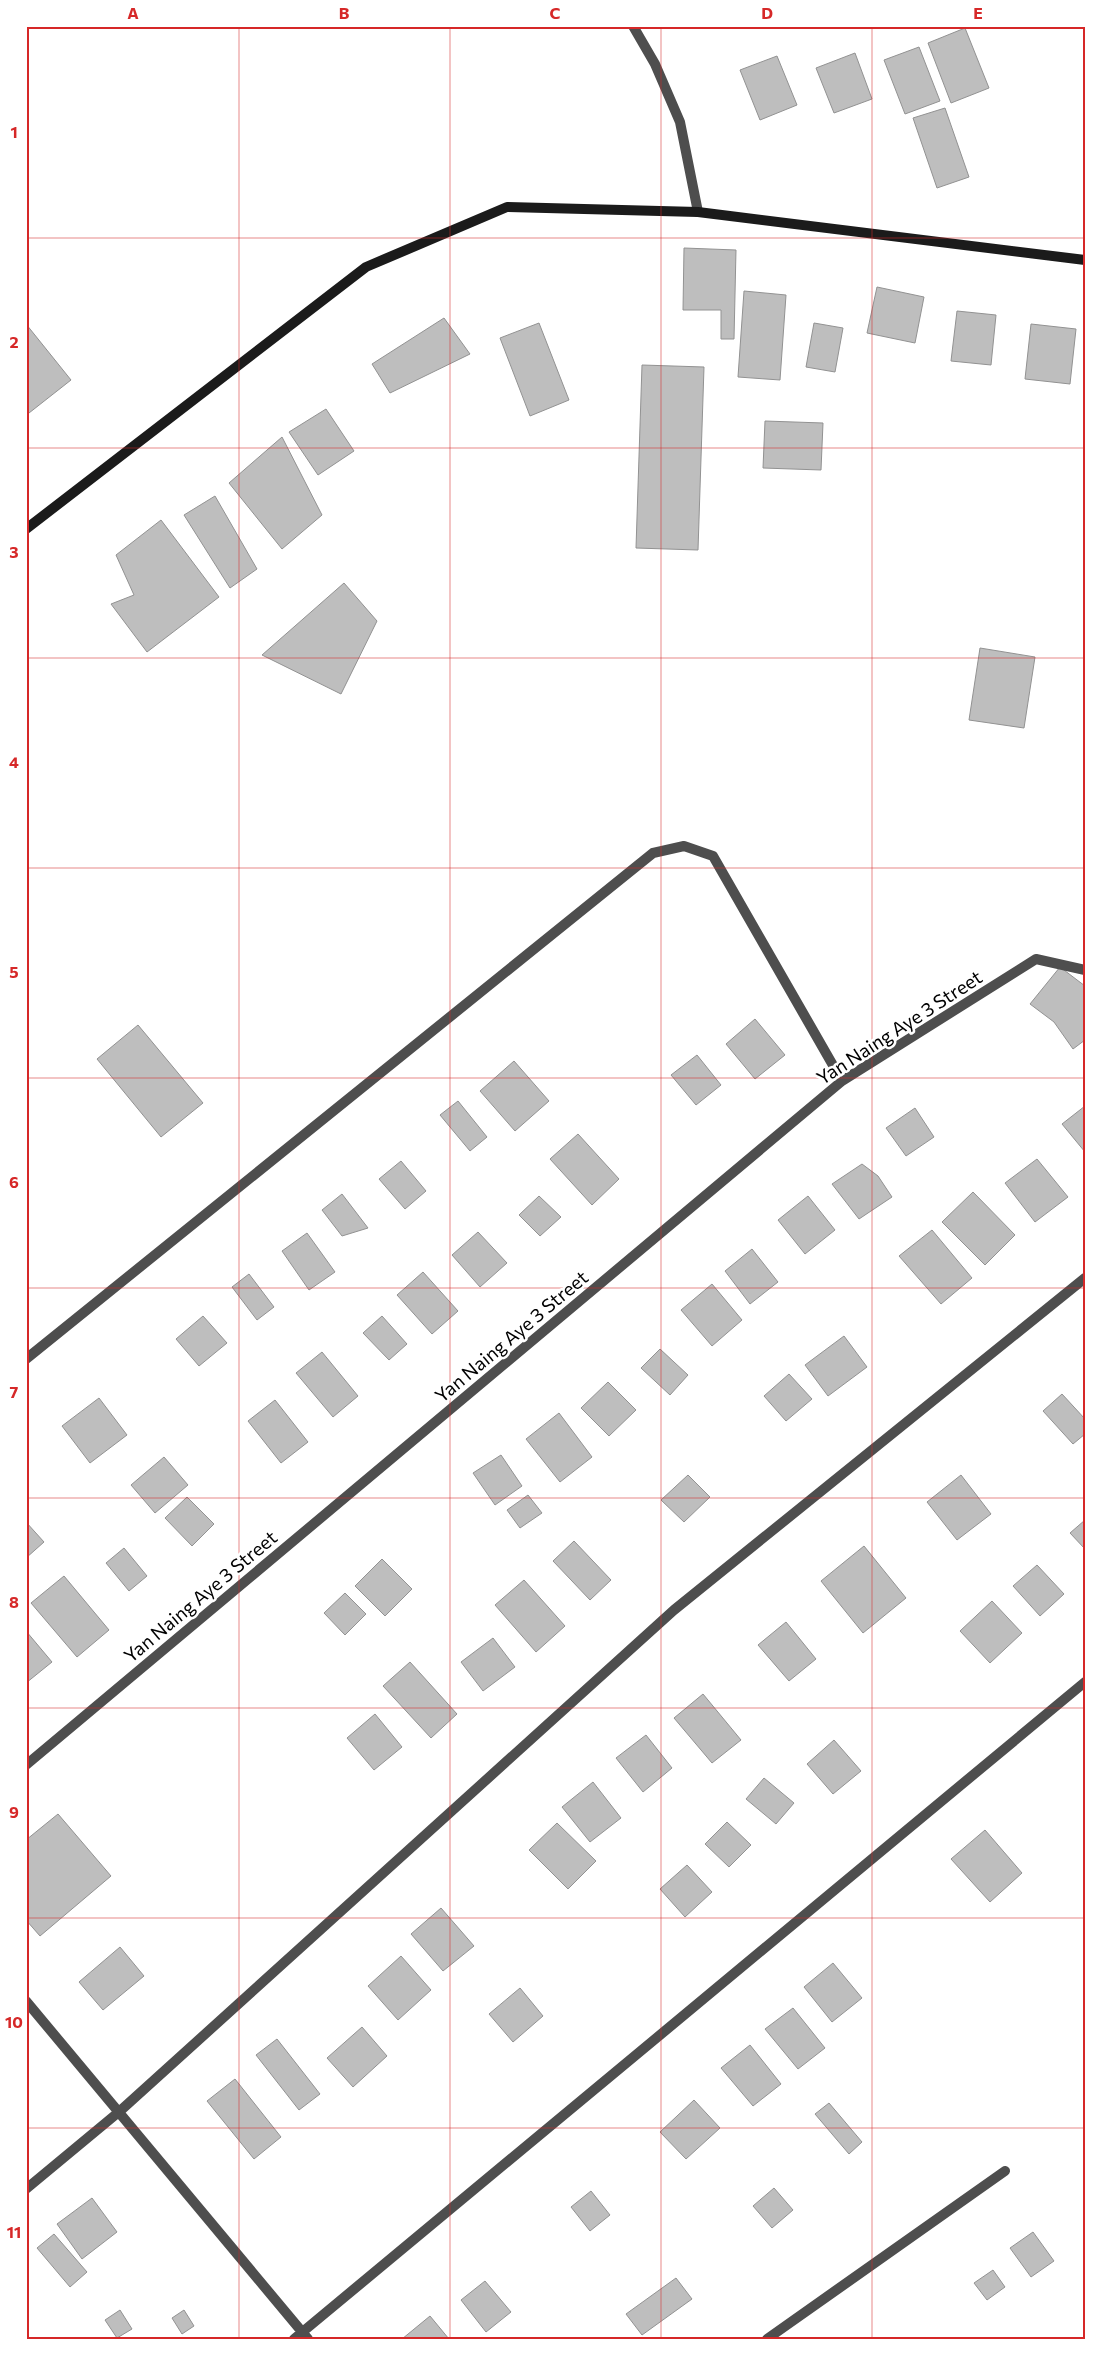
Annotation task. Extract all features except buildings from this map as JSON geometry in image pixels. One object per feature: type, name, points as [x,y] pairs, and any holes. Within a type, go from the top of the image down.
[{"type":"main road","points":[[26,529],[366,267],[508,208],[698,212],[1085,260]]},
{"type":"street","points":[[633,26],[655,64],[680,122],[698,212]]},
{"type":"street","points":[[26,1359],[654,853],[684,846],[713,856],[842,1081]]},
{"type":"street","name":"Yan Naing Aye 3 Street","points":[[26,1765],[842,1081],[1036,959],[1085,970]]},
{"type":"street","points":[[26,2189],[120,2111],[674,1610],[1085,1278]]},
{"type":"street","points":[[26,2001],[120,2111],[301,2337],[1085,1682]]},
{"type":"street","points":[[767,2339],[780,2327],[1005,2171]]}]
